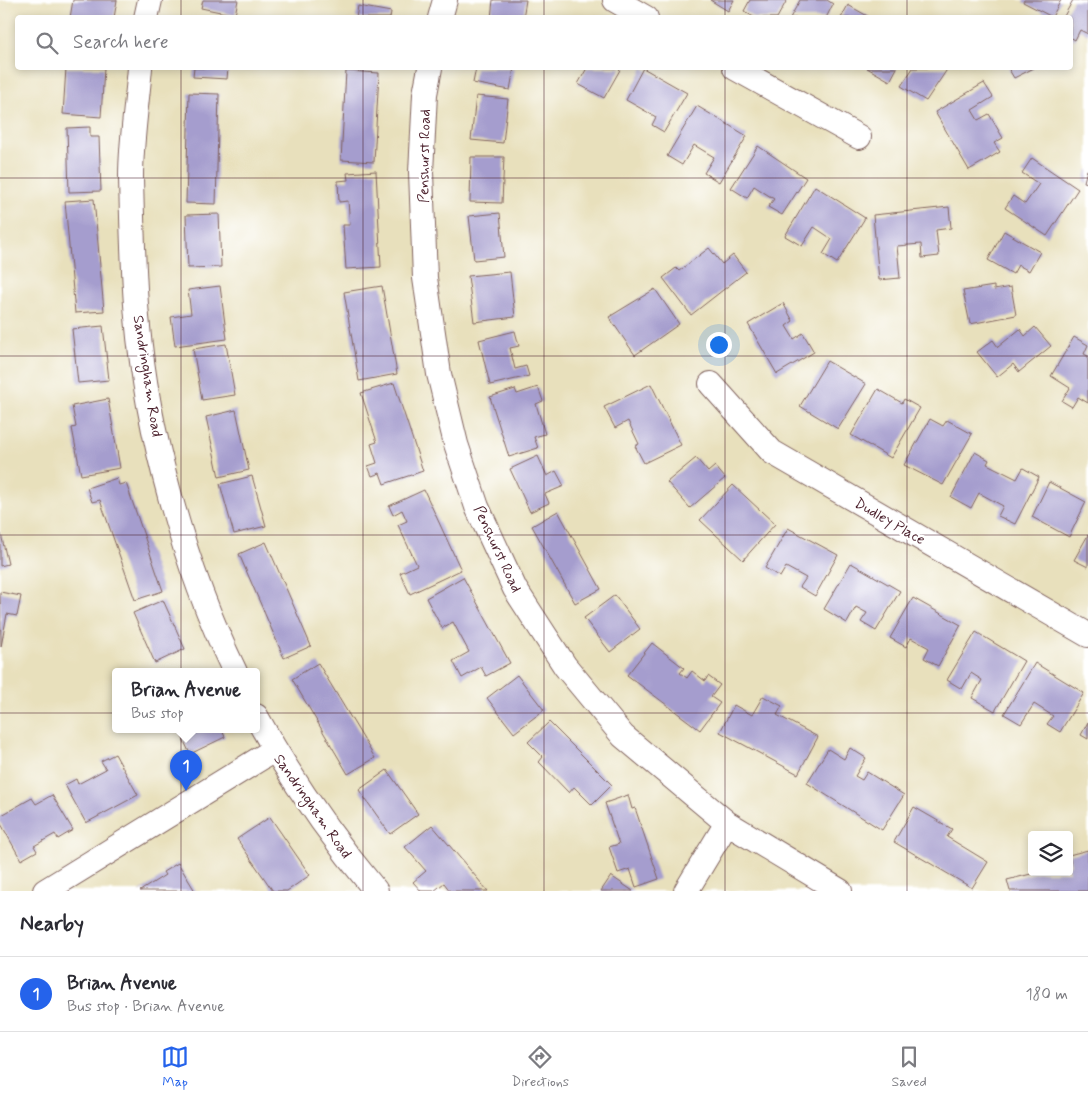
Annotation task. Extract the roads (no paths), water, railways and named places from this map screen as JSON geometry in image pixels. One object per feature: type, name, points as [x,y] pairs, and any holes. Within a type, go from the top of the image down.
[{"type":"street","points":[[147,15],[150,0]]},
{"type":"street","points":[[441,15],[445,0]]},
{"type":"street","points":[[615,0],[641,15]]},
{"type":"street","name":"Sandringham Road","points":[[140,70],[131,175],[137,316],[147,391],[166,476],[187,549],[213,629],[233,668]]},
{"type":"street","name":"Penshurst Road","points":[[430,70],[425,94],[421,172],[425,278],[439,374],[456,444],[477,507],[515,589],[565,666],[622,736],[727,823],[840,891]]},
{"type":"street","points":[[739,70],[859,137]]},
{"type":"street","name":"Dudley Place","points":[[711,384],[772,452],[1088,635]]},
{"type":"street","name":"Sandringham Road","points":[[260,724],[274,750],[349,858],[376,891]]},
{"type":"street","points":[[45,891],[274,750]]},
{"type":"street","points":[[686,891],[727,823]]},
{"type":"place","name":"Brian Avenue","points":[[186,791]]}]
